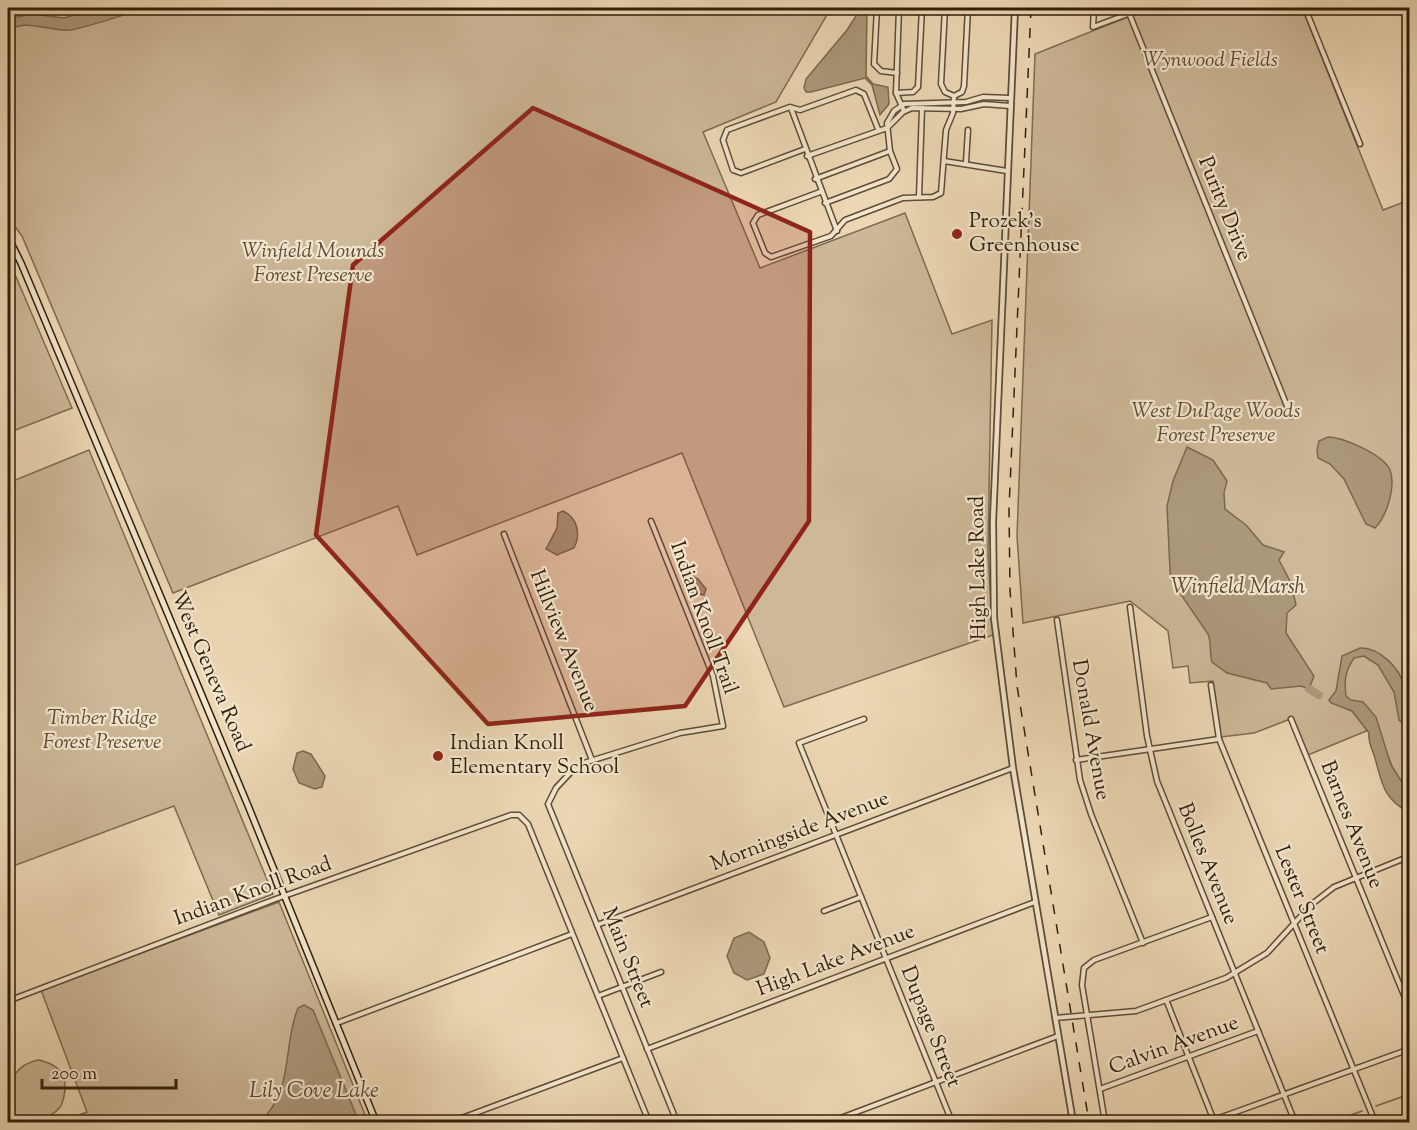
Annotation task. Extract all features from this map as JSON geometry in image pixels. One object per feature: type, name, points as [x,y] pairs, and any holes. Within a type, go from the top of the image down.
[{"type":"main road","name":"West Geneva Road","points":[[8,237],[26,273],[338,1023],[376,1122]]},
{"type":"street","points":[[877,8],[874,64],[881,71],[897,73]]},
{"type":"street","points":[[899,8],[896,93],[904,111]]},
{"type":"street","points":[[896,93],[913,92],[918,87],[922,8]]},
{"type":"street","points":[[945,8],[941,84],[945,92],[954,96]]},
{"type":"street","points":[[954,96],[962,92],[964,86],[968,8]]},
{"type":"street","name":"High Lake Road","points":[[1015,8],[993,575],[997,654],[1013,768],[1073,1122]]},
{"type":"street","points":[[1094,8],[1093,27],[1144,8]]},
{"type":"street","points":[[1305,8],[1360,144]]},
{"type":"street","name":"Purity Drive","points":[[1129,13],[1291,416]]},
{"type":"street","points":[[805,149],[741,173],[733,170],[723,140],[727,130],[790,107],[800,110],[856,90],[864,94],[878,129]]},
{"type":"street","points":[[820,192],[758,215],[753,223],[765,254],[771,257],[831,236],[845,220],[903,198],[933,197],[941,193],[946,130],[953,109],[954,96]]},
{"type":"street","points":[[825,203],[889,179],[897,169],[890,151],[887,128],[891,115],[901,106],[916,101],[954,103],[983,97],[1010,98]]},
{"type":"street","points":[[807,156],[878,129],[887,128],[904,111],[922,108],[953,109],[980,105],[1010,106]]},
{"type":"street","points":[[790,107],[820,192],[837,231]]},
{"type":"street","points":[[919,197],[922,108]]},
{"type":"street","points":[[966,162],[968,130]]},
{"type":"street","points":[[816,179],[890,151]]},
{"type":"street","points":[[944,161],[966,162],[1007,171]]},
{"type":"street","name":"Indian Knoll Trail","points":[[592,760],[680,733],[723,726],[713,676],[651,521]]},
{"type":"street","name":"Hillview Avenue","points":[[504,534],[592,760]]},
{"type":"street","name":"Bolles Avenue","points":[[1130,606],[1150,749],[1157,781],[1295,1122]]},
{"type":"street","name":"Donald Avenue","points":[[1057,620],[1076,760],[1091,814],[1143,943]]},
{"type":"street","name":"Lester Street","points":[[1210,685],[1219,739],[1375,1122]]},
{"type":"street","name":"Dupage Street","points":[[864,719],[799,743],[952,1122]]},
{"type":"street","name":"Barnes Avenue","points":[[1291,719],[1410,1010]]},
{"type":"street","points":[[1076,760],[1219,739]]},
{"type":"street","name":"Main Street","points":[[592,760],[570,773],[556,789],[548,804],[677,1122]]},
{"type":"street","name":"Morningside Avenue","points":[[597,925],[1013,768]]},
{"type":"street","name":"Indian Knoll Road","points":[[8,1001],[285,896],[511,815]]},
{"type":"street","name":"Main Street","points":[[511,815],[519,815],[528,824],[649,1122]]},
{"type":"street","points":[[1055,1018],[1128,1013],[1167,1002],[1235,973],[1267,953],[1323,895],[1355,876],[1410,856]]},
{"type":"street","points":[[824,910],[861,897]]},
{"type":"street","name":"High Lake Avenue","points":[[647,1048],[1035,902]]},
{"type":"street","points":[[1105,1122],[1082,981],[1084,968],[1094,960],[1212,917]]},
{"type":"street","points":[[338,1023],[573,934]]},
{"type":"street","points":[[598,996],[661,972]]},
{"type":"street","points":[[1167,1002],[1215,1121]]},
{"type":"street","name":"Calvin Avenue","points":[[1100,1089],[1258,1032]]},
{"type":"street","points":[[830,1122],[1058,1036]]},
{"type":"street","points":[[1208,1122],[1410,1049]]},
{"type":"street","points":[[451,1122],[623,1058]]},
{"type":"highlighted area","points":[[533,108],[810,232],[809,521],[685,706],[488,724],[316,535],[353,265]]},
{"type":"green space","name":"Winfield Mounds Forest Preserve","points":[[8,8],[831,8],[776,102],[703,132],[760,268],[905,213],[952,334],[992,320],[988,553],[993,635],[784,707],[682,453],[417,555],[398,506],[173,593],[22,236],[8,217]]},
{"type":"green space","name":"West DuPage Woods Forest Preserve","points":[[1150,8],[1302,8],[1383,210],[1409,200],[1409,808],[1376,727],[1308,755],[1293,718],[1254,733],[1221,737],[1213,681],[1190,683],[1188,666],[1173,668],[1168,631],[1130,601],[1023,623],[1017,536],[1035,54]]},
{"type":"green space","points":[[8,258],[72,408],[8,433]]},
{"type":"green space","name":"Timber Ridge Forest Preserve","points":[[89,450],[273,894],[219,915],[174,806],[8,868],[8,483]]},
{"type":"green space","points":[[279,902],[368,1122],[61,1122],[87,1112],[41,990]]},
{"type":"green space","points":[[38,1060],[54,1066],[63,1076],[65,1090],[61,1106],[50,1116],[36,1121],[22,1122],[8,1119],[9,1090],[15,1074],[28,1063]]},
{"type":"water","points":[[101,8],[142,8],[70,30],[28,25],[8,32],[8,19],[32,14],[64,18]]},
{"type":"water","points":[[861,8],[867,9],[866,76],[873,84],[888,87],[889,104],[880,115],[872,85],[865,78],[811,92],[806,92],[804,88],[806,79],[847,30]]},
{"type":"water","points":[[1328,437],[1343,440],[1372,453],[1390,470],[1392,484],[1389,500],[1375,528],[1366,524],[1344,479],[1330,464],[1318,458],[1319,441]]},
{"type":"water","name":"Winfield Marsh","points":[[1187,447],[1213,460],[1227,481],[1224,493],[1225,509],[1246,525],[1263,545],[1284,552],[1279,560],[1291,583],[1296,605],[1287,613],[1286,633],[1314,676],[1309,689],[1301,686],[1271,689],[1267,683],[1227,673],[1212,662],[1208,634],[1171,580],[1167,506],[1173,481]]},
{"type":"water","points":[[563,511],[575,522],[578,532],[574,548],[557,555],[546,549],[557,528],[558,513]]},
{"type":"water","points":[[689,574],[698,579],[706,589],[704,595],[687,591],[683,582]]},
{"type":"water","points":[[1360,648],[1374,651],[1388,660],[1402,679],[1404,706],[1409,728],[1399,720],[1394,692],[1378,665],[1364,656],[1354,658],[1345,681],[1346,696],[1351,700],[1363,702],[1376,717],[1391,765],[1409,793],[1409,813],[1393,801],[1384,788],[1370,744],[1369,733],[1352,711],[1331,703],[1329,700],[1336,691],[1342,656]]},
{"type":"water","points":[[303,751],[311,754],[325,776],[322,787],[315,789],[299,783],[293,769],[297,753]]},
{"type":"water","points":[[749,932],[764,942],[770,958],[764,974],[747,980],[734,973],[727,956],[734,938]]},
{"type":"water","name":"Lily Cove Lake","points":[[304,1005],[313,1010],[359,1122],[260,1122],[278,1096],[283,1082],[293,1023],[298,1008]]},
{"type":"waterway","points":[[1309,689],[1319,695]]},
{"type":"waterway","points":[[1376,1106],[1410,1094]]},
{"type":"waterway","points":[[1331,1122],[1362,1111]]},
{"type":"railway","points":[[1031,8],[1009,509],[1010,590],[1017,686],[1089,1122]]},
{"type":"place","name":"Prozek's Greenhouse","points":[[957,234]]},
{"type":"place","name":"Indian Knoll Elementary School","points":[[438,756]]},
{"type":"park label","name":"Wynwood Fields","points":[[1210,61]]}]
